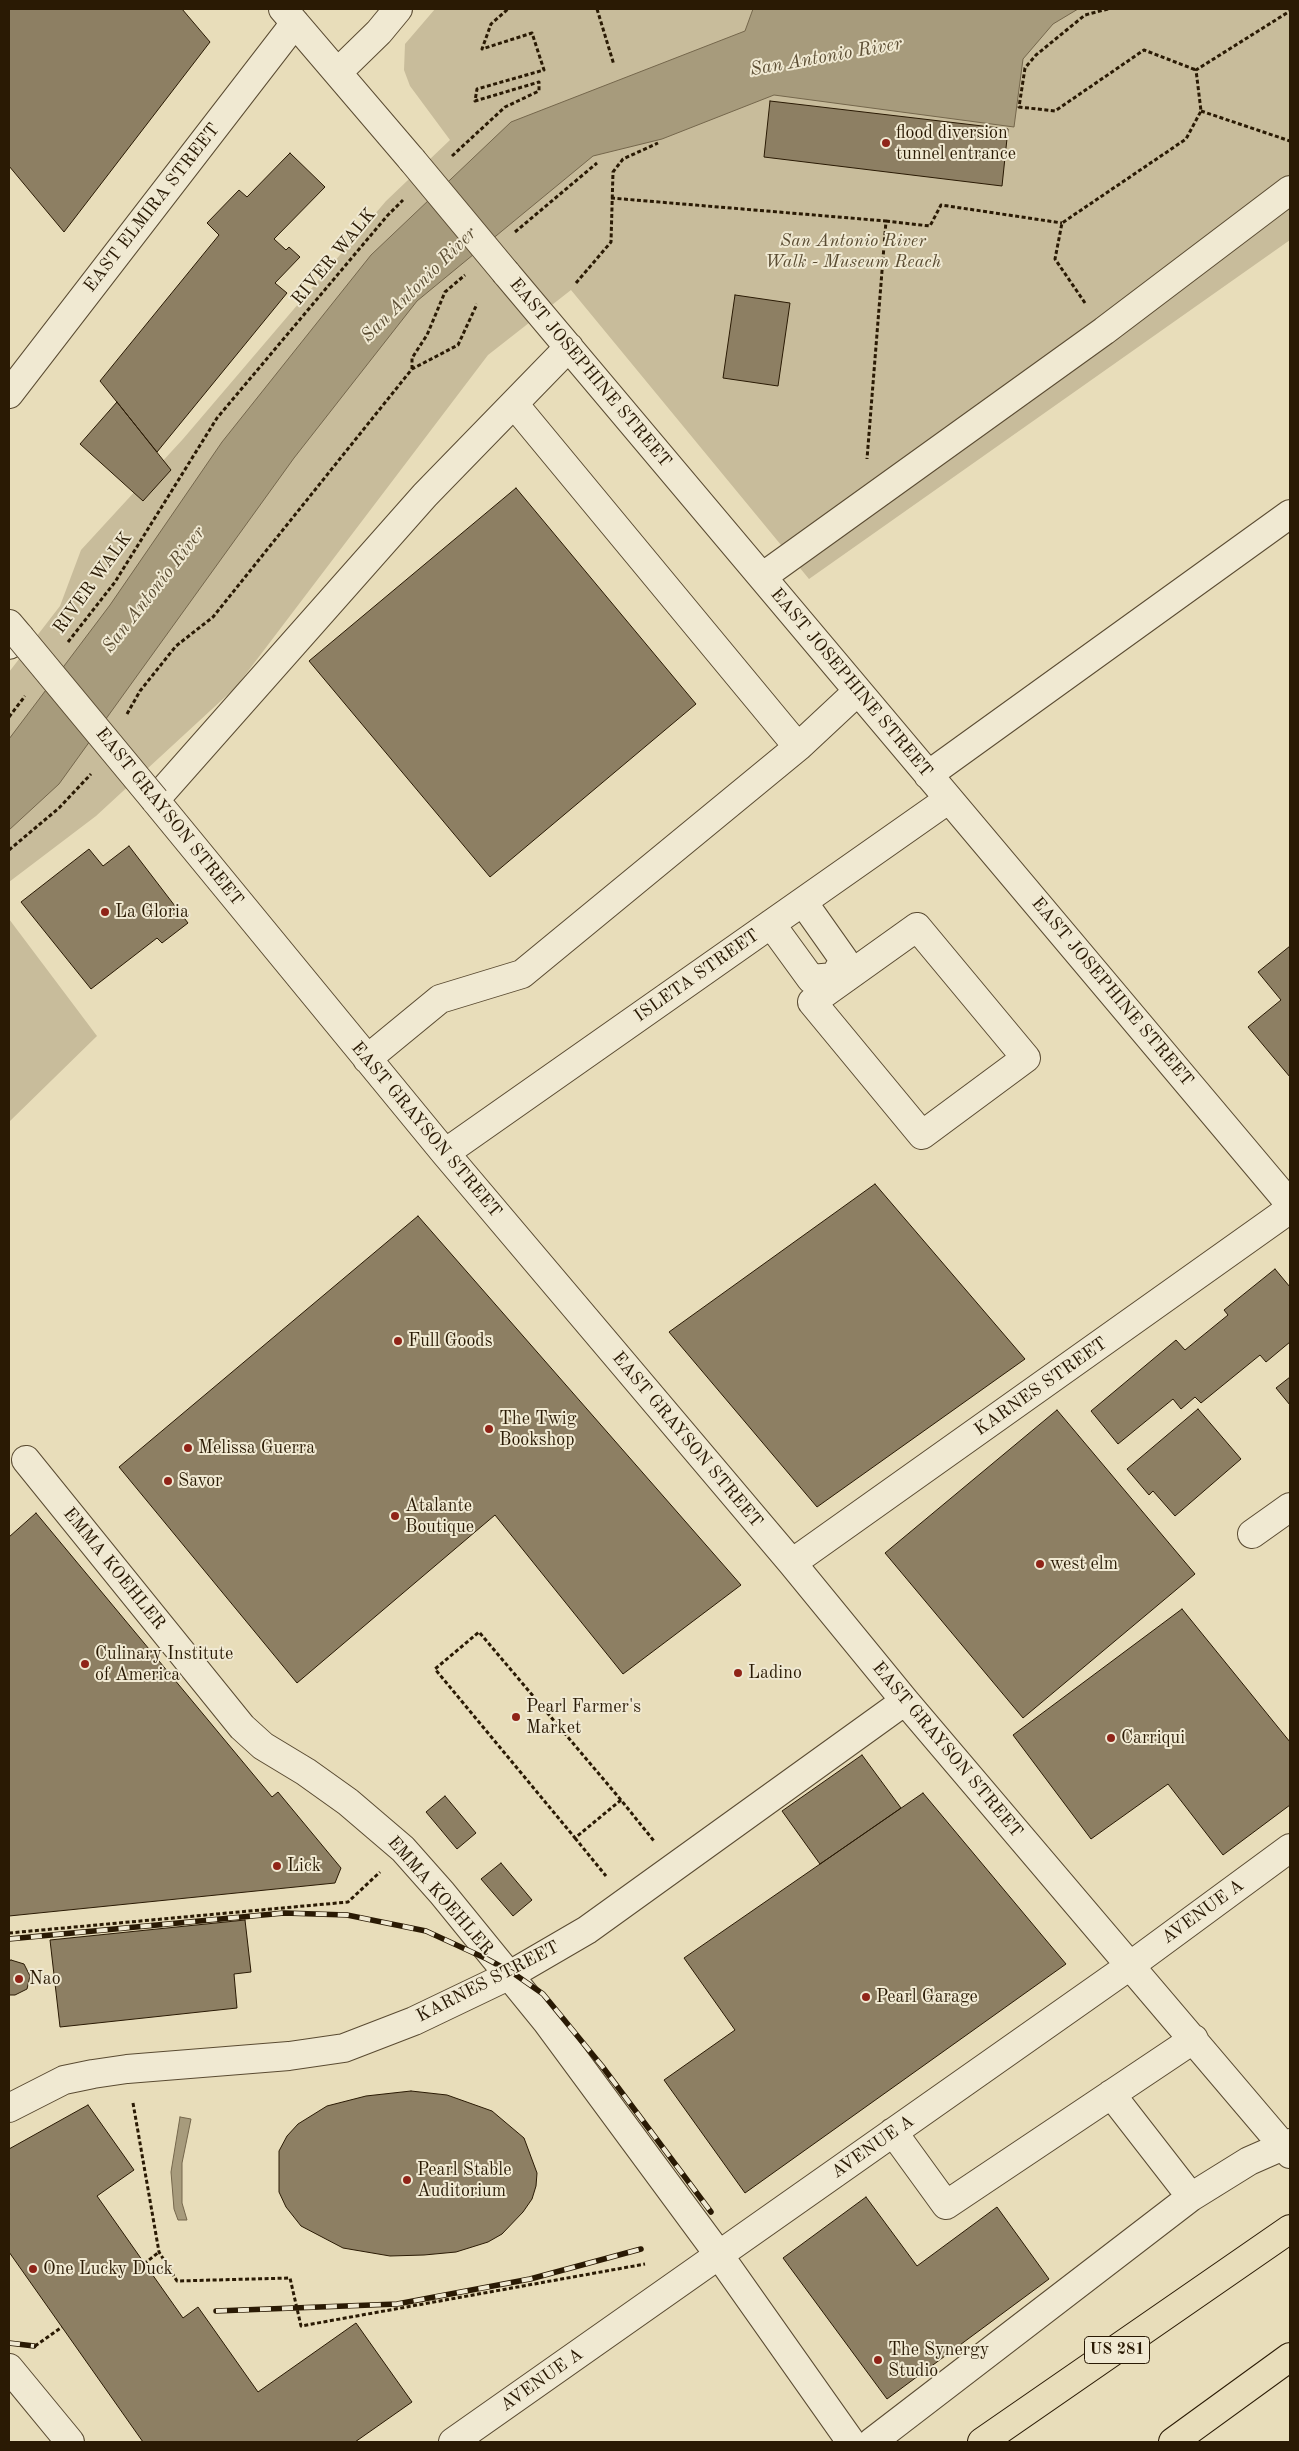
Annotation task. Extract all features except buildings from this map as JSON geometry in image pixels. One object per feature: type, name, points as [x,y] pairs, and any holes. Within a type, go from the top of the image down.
[{"type":"highway","name":"US 281","points":[[982,2442],[1290,2229]]},
{"type":"highway","points":[[1173,2442],[1290,2357]]},
{"type":"street","points":[[338,72],[379,32],[398,9]]},
{"type":"street","name":"EAST JOSEPHINE STREET","points":[[289,16],[1290,1204]]},
{"type":"street","name":"EAST ELMIRA STREET","points":[[9,394],[289,16]]},
{"type":"street","points":[[762,577],[1104,331],[1290,190]]},
{"type":"street","points":[[155,800],[192,761],[280,657],[426,495],[569,347]]},
{"type":"street","points":[[514,404],[798,747]]},
{"type":"street","points":[[928,775],[1222,566],[1290,514]]},
{"type":"street","name":"EAST GRAYSON STREET","points":[[12,635],[89,721],[445,1153],[792,1564],[905,1701],[1288,2148]]},
{"type":"street","points":[[367,1059],[440,999],[522,974],[798,747],[858,691]]},
{"type":"street","name":"ISLETA STREET","points":[[445,1153],[949,799]]},
{"type":"street","points":[[771,924],[811,979],[837,980],[917,927],[1026,1058],[922,1135],[812,1002],[837,980],[844,960],[803,902]]},
{"type":"street","name":"KARNES STREET","points":[[792,1564],[1290,1209]]},
{"type":"street","name":"EMMA KOEHLER","points":[[26,1460],[242,1727],[262,1746],[306,1772],[348,1802],[403,1849],[442,1893],[547,2022],[719,2255],[851,2442]]},
{"type":"street","points":[[1252,1534],[1290,1507]]},
{"type":"street","name":"KARNES STREET","points":[[9,2108],[64,2080],[126,2069],[289,2056],[344,2048],[414,2021],[508,1976],[587,1930],[905,1701]]},
{"type":"street","name":"AVENUE A","points":[[453,2442],[1131,1965],[1290,1848]]},
{"type":"street","points":[[893,2132],[946,2205],[1194,2038]]},
{"type":"street","points":[[1111,2094],[1191,2197]]},
{"type":"street","points":[[872,2442],[1191,2197],[1249,2161],[1288,2148]]},
{"type":"street","points":[[9,2368],[70,2442]]},
{"type":"path","points":[[449,158],[505,107],[539,91],[539,82],[474,101],[477,89],[544,70],[532,33],[482,49],[491,24],[508,9]]},
{"type":"path","points":[[597,9],[614,65]]},
{"type":"path","points":[[1108,9],[1085,15],[1036,55],[1025,68],[1019,107],[1055,111],[1144,50],[1196,70]]},
{"type":"path","points":[[1196,70],[1290,11]]},
{"type":"path","points":[[612,198],[930,226],[941,204],[1062,223],[1186,139],[1201,111],[1196,70]]},
{"type":"path","points":[[1201,111],[1290,141]]},
{"type":"path","points":[[576,282],[611,242],[613,172],[623,159],[658,143]]},
{"type":"path","points":[[513,234],[597,163]]},
{"type":"path","name":"RIVER WALK","points":[[62,650],[115,582],[217,418],[387,216],[408,196]]},
{"type":"path","points":[[864,503],[886,221]]},
{"type":"path","points":[[1062,223],[1055,259],[1104,331]]},
{"type":"path","points":[[412,369],[412,358],[427,335],[445,292],[468,272]]},
{"type":"path","points":[[127,715],[140,691],[176,646],[213,617],[412,369],[458,345],[477,304]]},
{"type":"path","points":[[9,717],[26,695]]},
{"type":"path","points":[[9,850],[58,808],[95,770]]},
{"type":"path","points":[[627,1901],[435,1669],[479,1632],[621,1800],[674,1867]]},
{"type":"path","points":[[575,1838],[621,1800]]},
{"type":"path","points":[[9,1933],[348,1902],[385,1866]]},
{"type":"path","points":[[126,2069],[142,2144],[159,2252],[176,2281],[290,2278],[300,2326],[646,2263]]},
{"type":"path","points":[[144,2264],[159,2252]]},
{"type":"green space","name":"San Antonio River Walk - Museum Reach","points":[[435,9],[1290,9],[1290,240],[809,579],[571,290],[488,355],[236,687],[96,816],[9,882],[9,672],[60,606],[81,550],[183,439],[386,201],[450,140],[410,86],[404,70],[405,44]]},
{"type":"green space","points":[[9,919],[97,1036],[9,1122]]},
{"type":"water","name":"San Antonio River","points":[[753,9],[1078,9],[1053,24],[1023,59],[1014,127],[774,95],[662,139],[593,156],[417,301],[294,458],[59,784],[9,830],[9,739],[110,605],[222,442],[371,255],[511,122],[745,31]]},
{"type":"water","points":[[180,2117],[191,2119],[182,2163],[182,2203],[187,2220],[178,2220],[174,2209],[171,2172]]},
{"type":"railway","points":[[9,1939],[284,1913],[347,1915],[426,1931],[487,1959],[513,1973],[543,1994],[602,2066],[711,2212]]},
{"type":"railway","points":[[216,2311],[397,2304],[530,2279],[641,2249]]},
{"type":"railway","points":[[9,2343],[34,2346]]},
{"type":"place","name":"flood diversion tunnel entrance","points":[[886,143]]},
{"type":"place","name":"La Gloria","points":[[105,912]]},
{"type":"place","name":"Full Goods","points":[[398,1341]]},
{"type":"place","name":"The Twig Bookshop","points":[[489,1429]]},
{"type":"place","name":"Melissa Guerra","points":[[188,1448]]},
{"type":"place","name":"Savor","points":[[168,1481]]},
{"type":"place","name":"Atalante Boutique","points":[[395,1516]]},
{"type":"place","name":"west elm","points":[[1040,1564]]},
{"type":"place","name":"Culinary Institute of America","points":[[85,1664]]},
{"type":"place","name":"Ladino","points":[[738,1673]]},
{"type":"place","name":"Pearl Farmer's Market","points":[[516,1717]]},
{"type":"place","name":"Carriqui","points":[[1111,1738]]},
{"type":"place","name":"Lick","points":[[277,1866]]},
{"type":"place","name":"Nao","points":[[19,1979]]},
{"type":"place","name":"Pearl Garage","points":[[866,1997]]},
{"type":"place","name":"Pearl Stable Auditorium","points":[[407,2180]]},
{"type":"place","name":"One Lucky Duck","points":[[33,2269]]},
{"type":"place","name":"The Synergy Studio","points":[[878,2360]]}]
